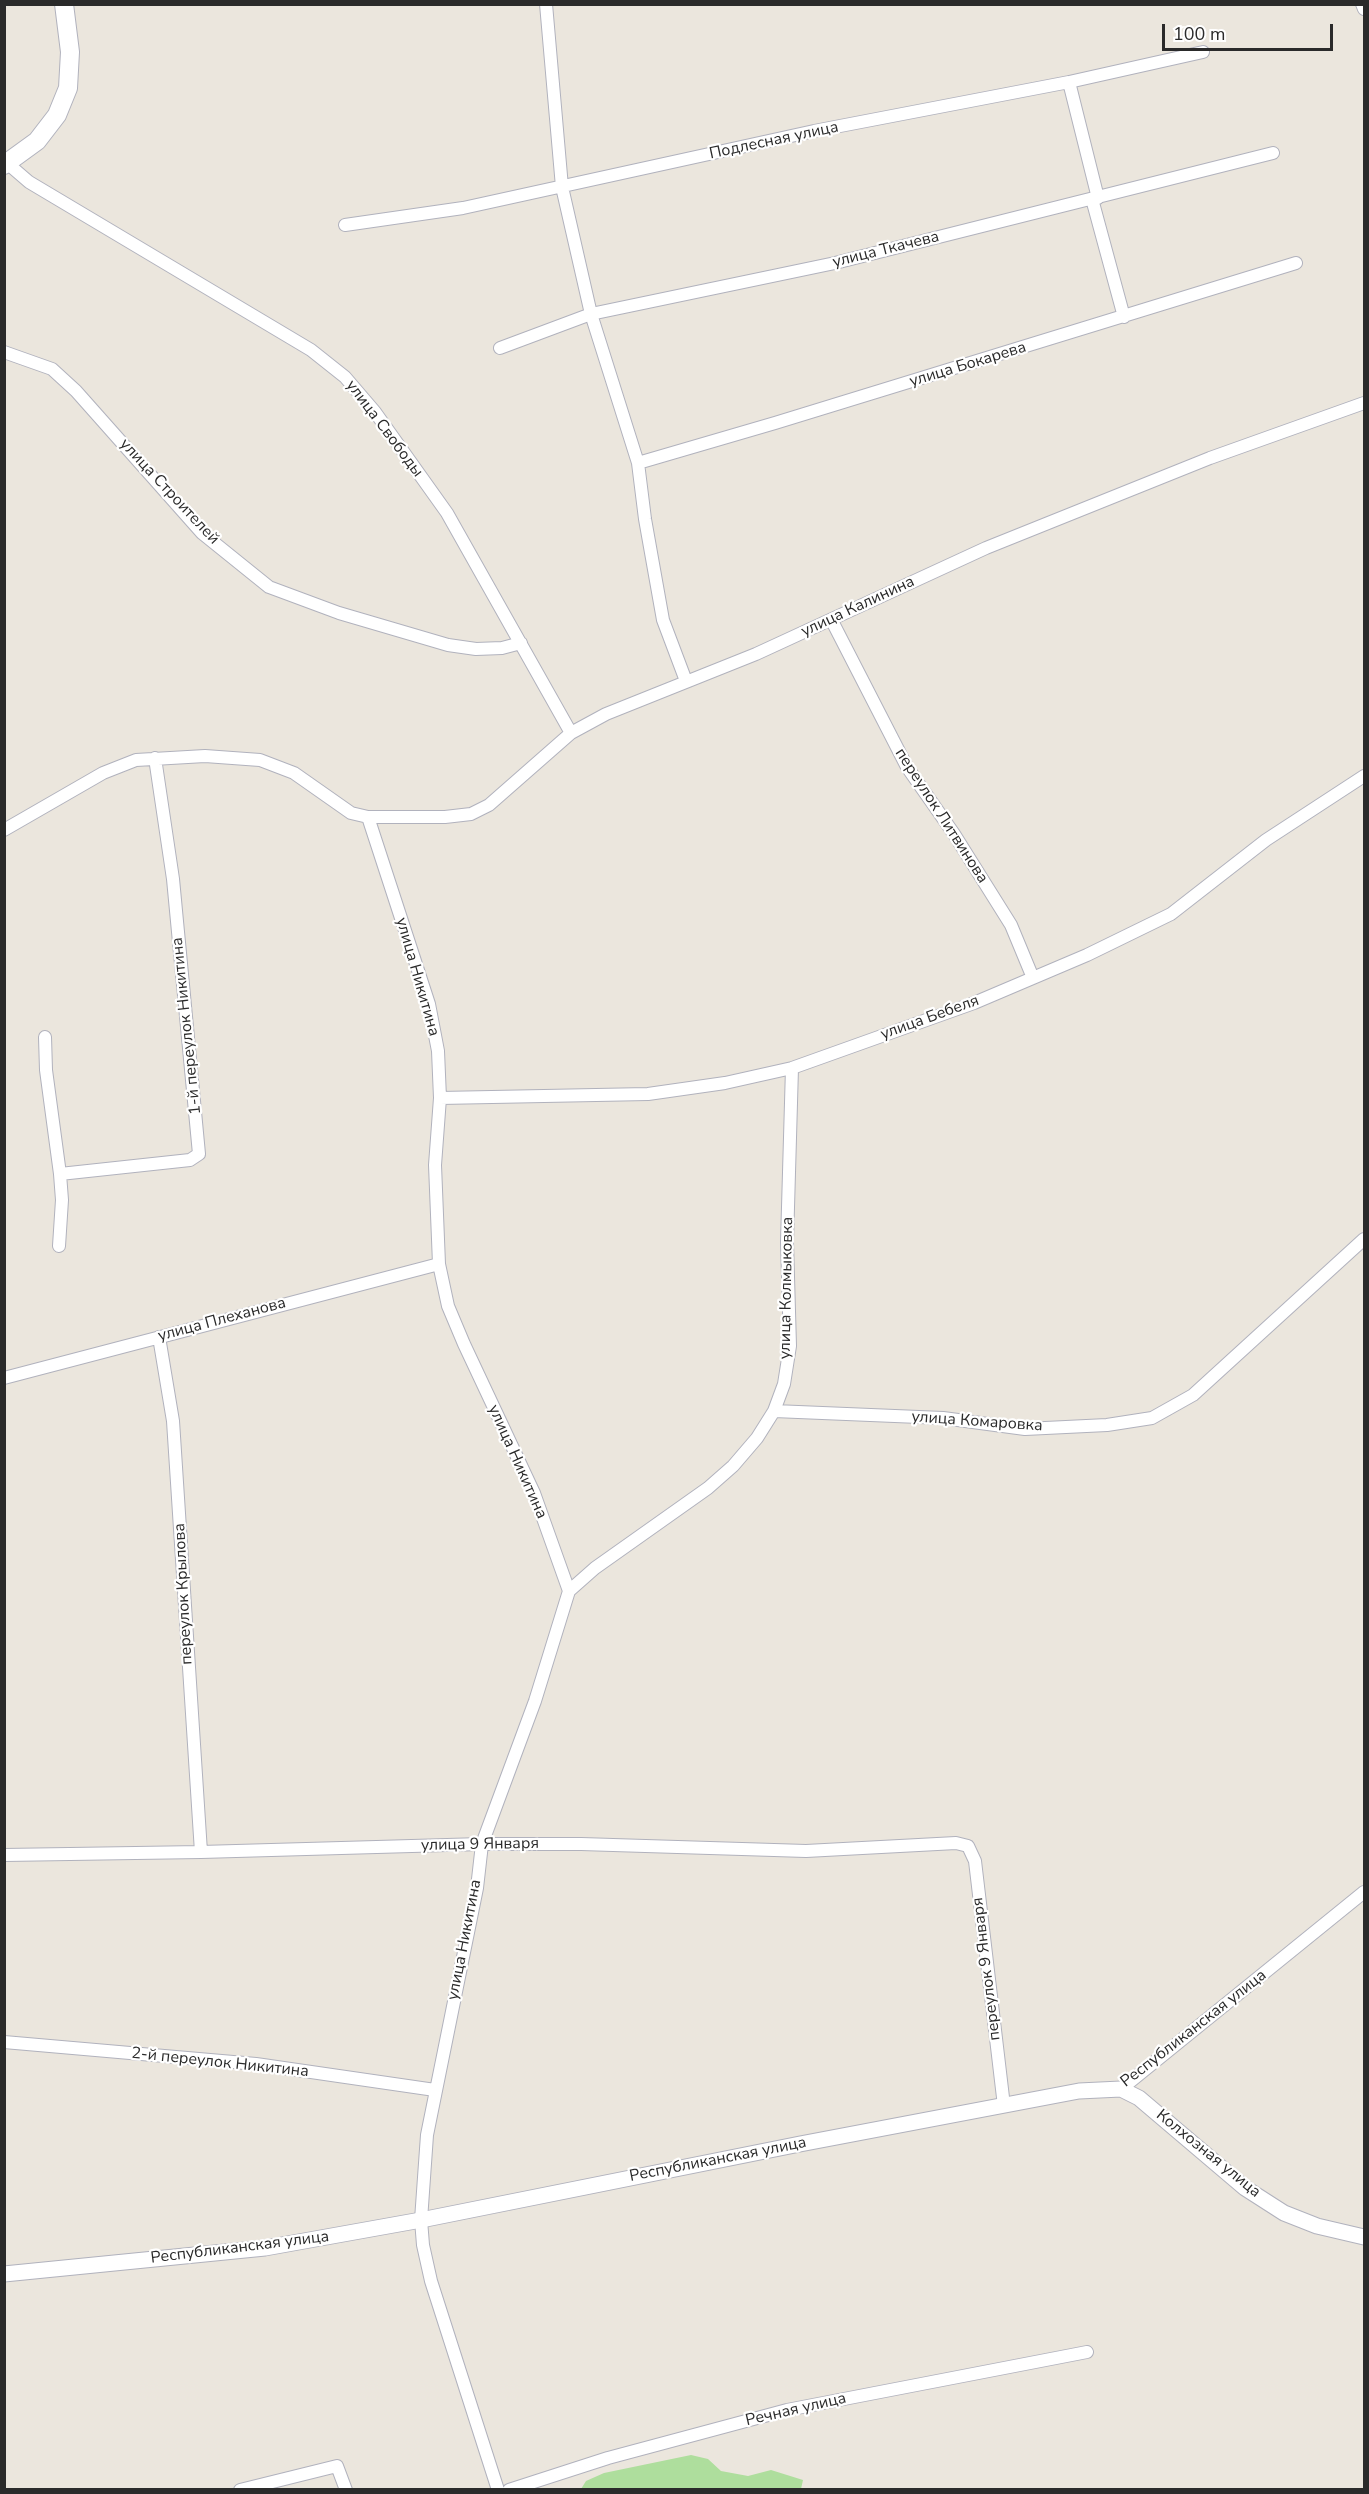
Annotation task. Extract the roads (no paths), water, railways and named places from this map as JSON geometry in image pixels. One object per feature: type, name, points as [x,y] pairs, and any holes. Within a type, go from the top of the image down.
[{"type":"main road","points":[[6,164],[37,141],[57,115],[68,88],[70,52],[64,4]]},
{"type":"street","points":[[546,4],[562,187],[591,314],[638,463],[645,519],[663,620],[686,681]]},
{"type":"street","points":[[1362,4],[1365,9]]},
{"type":"street","name":"Подлесная улица","points":[[345,225],[463,208],[814,131],[1069,82],[1203,52]]},
{"type":"street","points":[[1069,82],[1124,317]]},
{"type":"street","name":"улица Ткачева","points":[[500,348],[591,314],[835,263],[1273,153]]},
{"type":"street","name":"улица Свободы","points":[[6,164],[29,182],[311,350],[345,377],[375,412],[447,513],[570,733]]},
{"type":"street","name":"улица Бокарева","points":[[638,463],[1296,263]]},
{"type":"street","name":"улица Строителей","points":[[4,352],[52,369],[76,391],[202,532],[269,587],[339,613],[448,645],[476,649],[501,648],[521,643]]},
{"type":"street","name":"улица Калинина","points":[[368,817],[445,817],[471,814],[497,798],[570,733],[606,714],[832,621],[986,548],[1210,458],[1365,403]]},
{"type":"street","name":"переулок Литвинова","points":[[832,621],[907,767],[954,834],[1011,925],[1033,978]]},
{"type":"street","points":[[4,830],[103,773],[135,760],[205,756],[260,760],[294,773],[351,813],[368,817]]},
{"type":"street","name":"1-й переулок Никитина","points":[[60,1174],[190,1160],[199,1154],[173,879],[155,758]]},
{"type":"street","name":"улица Бебеля","points":[[440,1098],[648,1094],[725,1083],[792,1068],[974,1003],[1171,914],[1266,840],[1365,776]]},
{"type":"street","name":"улица Никитина","points":[[368,817],[429,1005],[438,1051],[440,1098],[435,1165],[440,1264],[448,1306],[534,1493],[569,1591],[536,1701],[482,1844],[474,1900],[427,2135],[421,2220],[430,2281],[498,2490]]},
{"type":"street","points":[[45,1037],[46,1070],[62,1200],[59,1246]]},
{"type":"street","name":"улица Колмыковка","points":[[569,1591],[595,1568],[717,1481],[757,1438],[774,1411],[784,1384],[790,1346],[786,1242],[792,1068]]},
{"type":"street","name":"улица Комаровка","points":[[774,1411],[943,1418],[1025,1430],[1107,1425],[1152,1418],[1193,1395],[1365,1239]]},
{"type":"street","name":"улица Плеханова","points":[[4,1378],[440,1264]]},
{"type":"street","name":"переулок Крылова","points":[[159,1337],[173,1421],[201,1852]]},
{"type":"street","name":"улица 9 Января","points":[[4,1855],[482,1844],[581,1844],[806,1851],[956,1844]]},
{"type":"street","name":"переулок 9 Января","points":[[956,1844],[968,1846],[975,1861],[1004,2106]]},
{"type":"street","name":"Республиканская улица","points":[[4,2274],[265,2248],[421,2220],[1079,2091],[1121,2089],[1365,1892]]},
{"type":"street","name":"2-й переулок Никитина","points":[[4,2042],[256,2064],[435,2090]]},
{"type":"street","name":"Колхозная улица","points":[[1121,2089],[1139,2098],[1245,2188],[1284,2213],[1317,2226],[1365,2236]]},
{"type":"street","name":"Речная улица","points":[[509,2490],[608,2458],[787,2410],[1087,2352]]},
{"type":"street","points":[[240,2490],[337,2466],[346,2490]]}]
